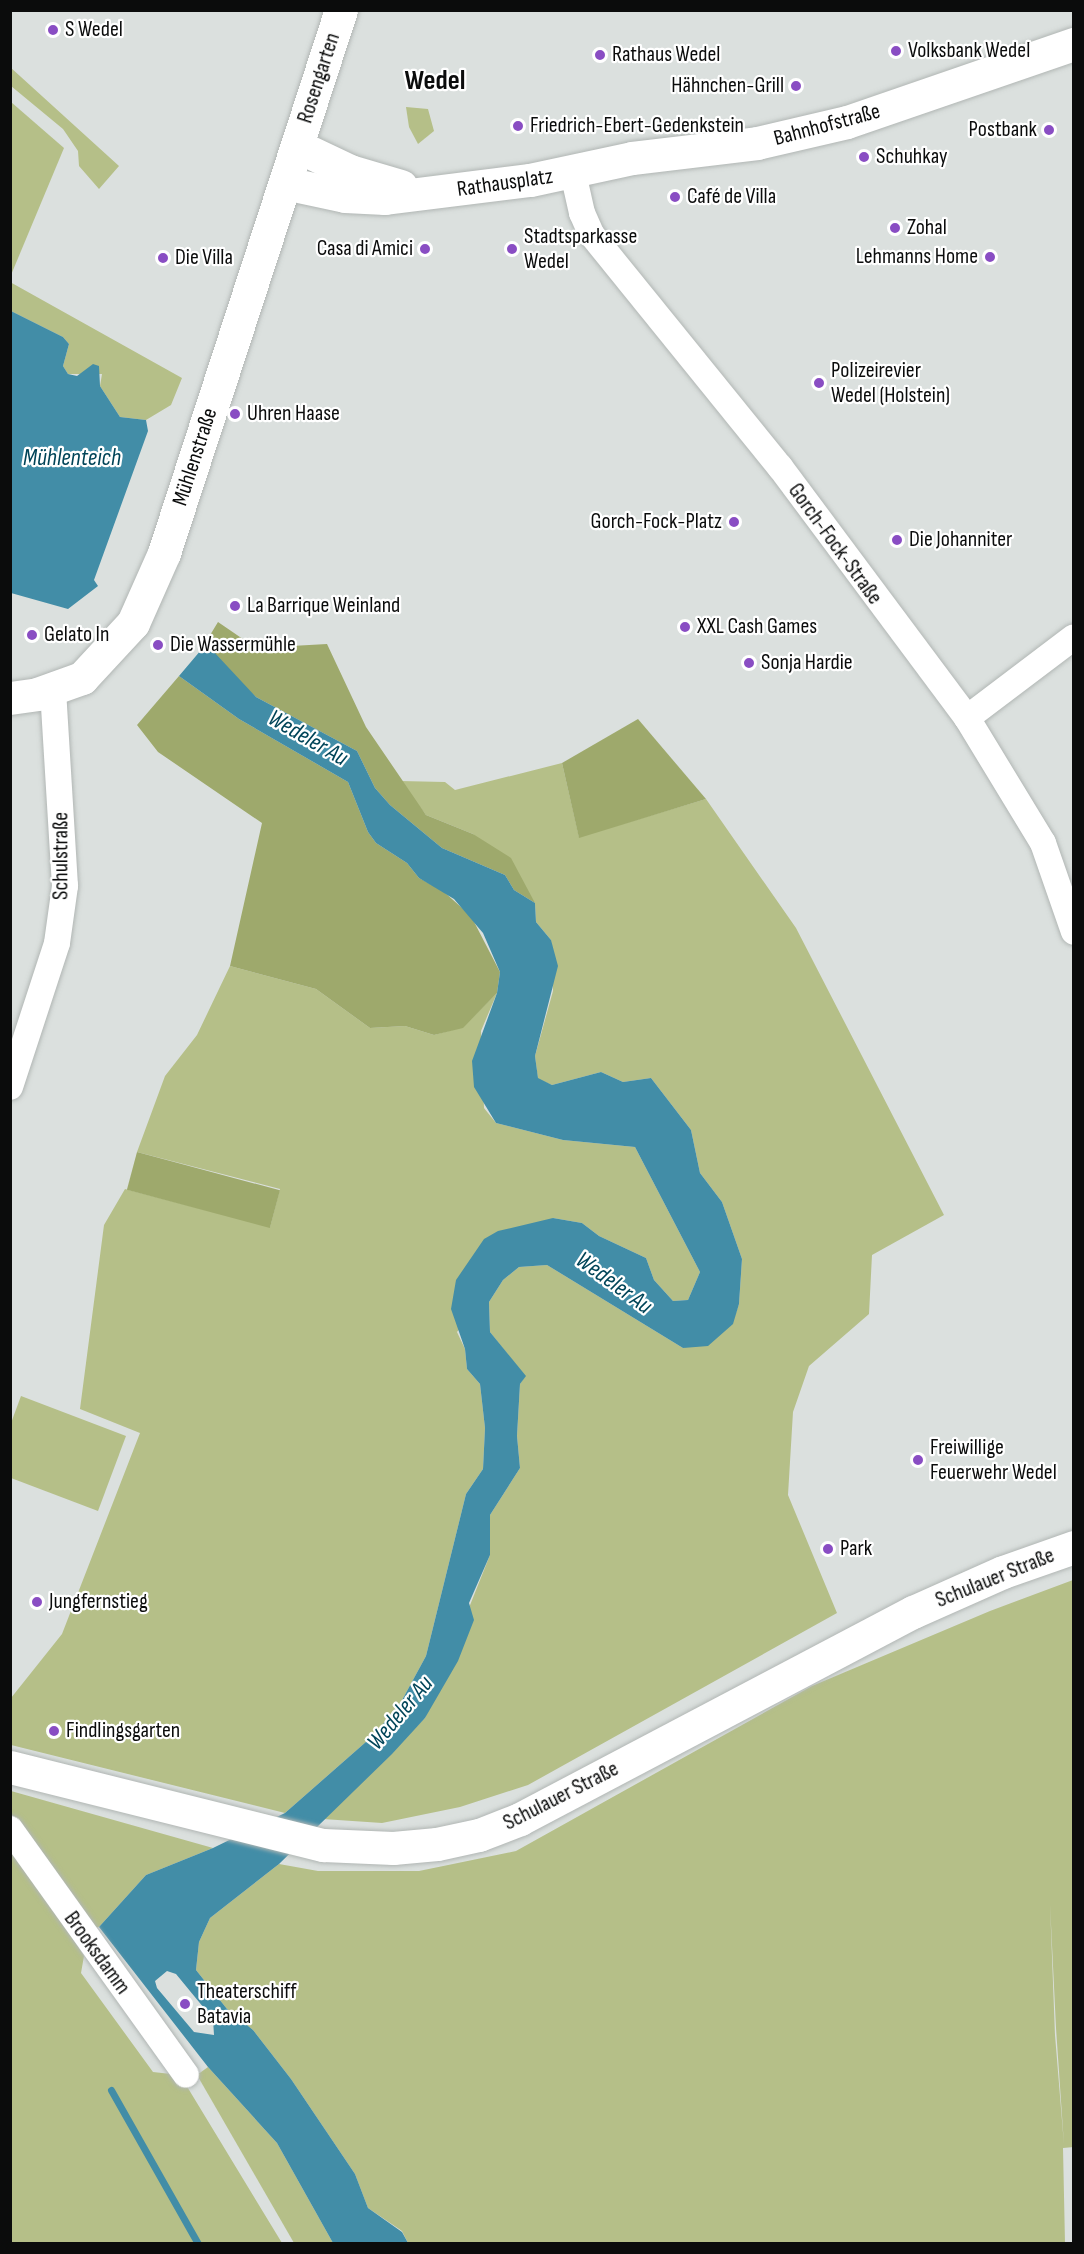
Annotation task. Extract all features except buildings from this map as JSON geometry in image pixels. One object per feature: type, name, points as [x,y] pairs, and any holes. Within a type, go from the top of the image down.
[{"type":"street","name":"Rosengarten","points":[[297,146],[341,10]]},
{"type":"street","name":"Bahnhofstraße","points":[[573,173],[632,158],[758,143],[847,122],[1074,44]]},
{"type":"street","name":"Mühlenstraße","points":[[10,698],[53,690],[82,678],[133,623],[164,553],[297,146]]},
{"type":"street","name":"Rathausplatz","points":[[297,146],[383,183],[436,192]]},
{"type":"street","name":"Rathausplatz","points":[[285,183],[369,198],[436,192],[573,173]]},
{"type":"street","name":"Gorch-Fock-Straße","points":[[573,173],[582,213],[592,235],[780,467],[967,718],[1042,843],[1074,932]]},
{"type":"street","points":[[967,718],[1074,637]]},
{"type":"street","name":"Schulstraße","points":[[10,1087],[57,943],[65,886],[53,690]]},
{"type":"street","name":"Schulauer Straße","points":[[10,1767],[231,1824],[323,1845],[393,1848],[437,1844],[479,1835],[520,1819],[913,1612],[1003,1572],[1074,1547]]},
{"type":"street","name":"Brooksdamm","points":[[10,1829],[186,2074]]},
{"type":"green space","points":[[10,67],[119,166],[99,189],[79,166],[78,151],[63,129],[11,86]]},
{"type":"green space","points":[[11,102],[64,148],[11,275]]},
{"type":"green space","points":[[406,107],[428,109],[434,131],[418,144],[409,127]]},
{"type":"green space","points":[[10,282],[182,378],[171,405],[146,420],[120,417],[100,386],[102,374],[68,374],[63,366],[69,344],[63,337],[11,311]]},
{"type":"green space","points":[[218,622],[256,648],[327,644],[366,727],[426,815],[473,834],[511,858],[535,903],[514,890],[505,875],[442,848],[390,805],[375,788],[357,751],[256,697],[201,650]]},
{"type":"green space","points":[[179,676],[239,719],[348,782],[368,832],[376,843],[407,863],[419,878],[443,891],[471,916],[500,972],[497,993],[463,1028],[434,1035],[405,1026],[370,1028],[316,989],[230,966],[262,823],[158,752],[137,725]]},
{"type":"green space","points":[[638,719],[706,799],[579,838],[562,763]]},
{"type":"green space","points":[[562,763],[579,837],[706,799],[796,928],[944,1215],[872,1255],[869,1314],[809,1366],[793,1412],[788,1495],[837,1613],[528,1785],[460,1807],[382,1823],[323,1819],[425,1718],[490,1555],[490,1515],[520,1468],[517,1436],[520,1384],[525,1376],[490,1332],[489,1302],[503,1280],[519,1267],[547,1265],[683,1348],[732,1324],[739,1304],[742,1259],[722,1202],[700,1173],[691,1130],[651,1078],[623,1082],[601,1072],[552,1085],[538,1079],[535,1056],[553,991],[551,940],[536,922],[535,903],[473,834],[426,815],[400,781],[445,782],[455,790]]},
{"type":"green space","points":[[230,966],[316,989],[370,1028],[405,1026],[434,1035],[463,1027],[497,993],[481,1031],[484,1108],[496,1123],[563,1140],[635,1147],[700,1272],[688,1300],[673,1301],[654,1280],[646,1258],[599,1236],[582,1223],[553,1218],[457,1332],[465,1349],[467,1369],[480,1384],[485,1428],[483,1469],[466,1494],[426,1656],[401,1702],[375,1734],[285,1813],[11,1745],[11,1698],[62,1634],[140,1433],[80,1409],[104,1225],[125,1189],[270,1227],[280,1189],[137,1152],[165,1076],[197,1035]]},
{"type":"green space","points":[[137,1152],[280,1190],[270,1228],[127,1190]]},
{"type":"green space","points":[[21,1396],[126,1436],[98,1511],[11,1478],[11,1423]]},
{"type":"green space","points":[[1073,1580],[1074,2147],[1063,2148],[1065,2243],[408,2243],[402,2231],[368,2208],[355,2174],[291,2079],[253,2030],[227,2009],[196,1970],[199,1942],[210,1918],[279,1864],[318,1871],[419,1871],[516,1851],[812,1686],[990,1611]],"holes":[[[1050,1904],[1064,2145],[1055,2035]]]},
{"type":"green space","points":[[11,1791],[213,1848],[146,1875],[99,1927],[87,1929],[11,1813]]},
{"type":"green space","points":[[10,1842],[84,1956],[81,1973],[153,2072],[180,2075],[282,2243],[11,2243]]},
{"type":"green space","points":[[208,2067],[277,2143],[333,2243],[294,2243],[197,2075]]},
{"type":"water","name":"Mühlenteich","points":[[11,311],[63,337],[69,344],[63,366],[68,374],[77,376],[93,364],[99,366],[100,386],[120,417],[146,420],[148,431],[94,580],[98,586],[68,609],[11,593]]},
{"type":"water","name":"Wedeler Au","points":[[201,650],[214,652],[256,697],[357,751],[375,788],[390,805],[442,848],[505,875],[514,890],[535,903],[536,922],[551,940],[558,966],[535,1056],[538,1078],[552,1085],[601,1072],[623,1082],[651,1078],[691,1130],[700,1173],[722,1202],[742,1259],[739,1304],[733,1324],[708,1346],[683,1348],[547,1265],[519,1267],[503,1280],[489,1302],[490,1332],[526,1376],[520,1384],[517,1436],[520,1468],[490,1515],[490,1555],[469,1603],[474,1620],[458,1661],[425,1718],[392,1754],[279,1864],[210,1918],[199,1942],[196,1970],[227,2009],[253,2030],[291,2079],[355,2174],[368,2208],[402,2232],[408,2243],[333,2243],[277,2143],[208,2067],[99,1927],[146,1875],[213,1848],[285,1813],[375,1734],[401,1702],[426,1656],[466,1494],[483,1469],[485,1428],[480,1384],[467,1369],[465,1349],[451,1309],[456,1280],[484,1239],[498,1231],[553,1218],[582,1223],[599,1236],[646,1258],[654,1280],[673,1301],[688,1300],[700,1272],[635,1147],[563,1140],[496,1123],[474,1087],[472,1061],[497,993],[500,972],[483,933],[454,899],[419,878],[407,863],[376,843],[368,832],[348,782],[239,719],[179,676]],"holes":[[[167,1971],[176,1974],[213,2019],[214,2035],[194,2032],[157,1988],[155,1981]]]},
{"type":"waterway","points":[[111,2090],[198,2244]]},
{"type":"place","name":"S Wedel","points":[[53,30]]},
{"type":"place","name":"Volksbank Wedel","points":[[896,51]]},
{"type":"place","name":"Rathaus Wedel","points":[[600,55]]},
{"type":"place","name":"Hähnchen-Grill","points":[[796,86]]},
{"type":"place","name":"Friedrich-Ebert-Gedenkstein","points":[[518,126]]},
{"type":"place","name":"Postbank","points":[[1049,130]]},
{"type":"place","name":"Schuhkay","points":[[864,157]]},
{"type":"place","name":"Café de Villa","points":[[675,197]]},
{"type":"place","name":"Zohal","points":[[895,228]]},
{"type":"place","name":"Casa di Amici","points":[[425,249]]},
{"type":"place","name":"Stadtsparkasse Wedel","points":[[512,249]]},
{"type":"place","name":"Lehmanns Home","points":[[990,257]]},
{"type":"place","name":"Die Villa","points":[[163,258]]},
{"type":"place","name":"Polizeirevier Wedel (Holstein)","points":[[819,383]]},
{"type":"place","name":"Uhren Haase","points":[[235,414]]},
{"type":"place","name":"Gorch-Fock-Platz","points":[[734,522]]},
{"type":"place","name":"Die Johanniter","points":[[897,540]]},
{"type":"place","name":"La Barrique Weinland","points":[[235,606]]},
{"type":"place","name":"XXL Cash Games","points":[[685,627]]},
{"type":"place","name":"Gelato In","points":[[32,635]]},
{"type":"place","name":"Die Wassermühle","points":[[158,645]]},
{"type":"place","name":"Sonja Hardie","points":[[749,663]]},
{"type":"place","name":"Freiwillige Feuerwehr Wedel","points":[[918,1460]]},
{"type":"place","name":"Park","points":[[828,1549]]},
{"type":"place","name":"Jungfernstieg","points":[[37,1602]]},
{"type":"place","name":"Findlingsgarten","points":[[54,1731]]},
{"type":"place","name":"Theaterschiff Batavia","points":[[185,2004]]},
{"type":"district","name":"Wedel","points":[[435,81]]}]
